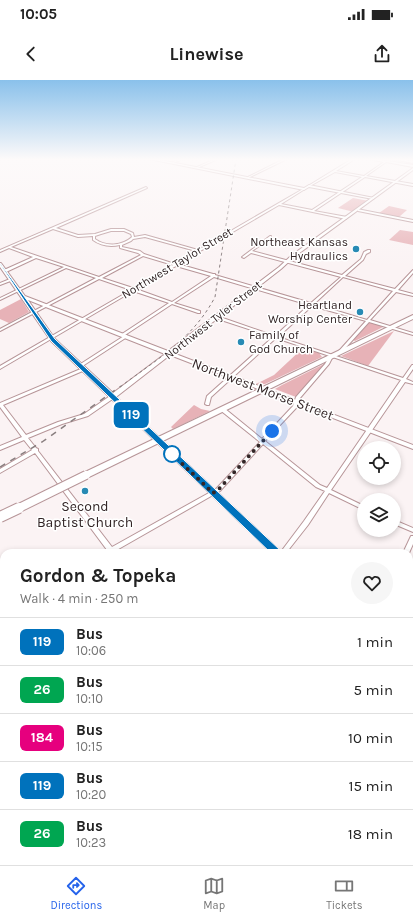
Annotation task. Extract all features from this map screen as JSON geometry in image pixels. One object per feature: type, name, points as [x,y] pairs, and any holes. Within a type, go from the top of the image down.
[{"type":"main road","name":"Northwest Tyler Street","points":[[112,397],[336,224],[358,210],[376,196]]},
{"type":"main road","points":[[0,264],[51,338],[273,549]]},
{"type":"main road","name":"Northwest Morse Street","points":[[23,297],[413,446]]},
{"type":"main road","points":[[0,517],[413,317]]},
{"type":"street","points":[[0,251],[128,196]]},
{"type":"street","name":"Northwest Taylor Street","points":[[0,368],[293,196]]},
{"type":"street","points":[[312,211],[335,196]]},
{"type":"street","points":[[360,196],[373,198]]},
{"type":"street","points":[[279,204],[346,218]]},
{"type":"street","points":[[358,210],[413,221]]},
{"type":"street","points":[[53,228],[75,235],[96,235],[105,231],[121,230],[131,232],[133,238]]},
{"type":"street","points":[[96,235],[94,239],[99,243],[111,245],[121,244],[130,241],[133,238],[145,236],[198,251]]},
{"type":"street","points":[[242,257],[270,237]]},
{"type":"street","points":[[121,244],[121,247],[176,265],[413,334]]},
{"type":"street","points":[[8,247],[65,268],[199,312]]},
{"type":"street","points":[[206,404],[209,397],[362,259],[365,253],[369,251]]},
{"type":"street","points":[[251,252],[413,295]]},
{"type":"street","points":[[0,330],[144,255]]},
{"type":"street","points":[[5,271],[34,257]]},
{"type":"street","points":[[0,299],[65,268]]},
{"type":"street","points":[[115,549],[218,490],[295,406],[296,402],[333,356],[369,321],[413,271]]},
{"type":"street","points":[[108,549],[36,450],[25,438],[0,404],[82,368],[125,335],[214,275]]},
{"type":"street","points":[[0,284],[11,280]]},
{"type":"street","points":[[216,317],[413,383]]},
{"type":"street","points":[[286,549],[327,492],[413,366]]},
{"type":"street","name":"Northwest Tyler Street","points":[[0,448],[60,422],[86,415],[112,397]]},
{"type":"street","points":[[222,410],[318,486],[327,492],[357,505]]},
{"type":"street","points":[[0,471],[36,450]]},
{"type":"street","points":[[401,525],[413,530]]},
{"type":"street","points":[[408,549],[413,538]]},
{"type":"shaded area","points":[[353,198],[369,201],[354,212],[338,208]]},
{"type":"shaded area","points":[[389,206],[407,210],[399,217],[379,213]]},
{"type":"shaded area","points":[[400,230],[413,232],[413,245],[389,240]]},
{"type":"shaded area","points":[[21,299],[29,312],[9,323],[0,319],[0,310]]},
{"type":"shaded area","points":[[371,322],[383,327],[355,341],[353,340],[369,323]]},
{"type":"shaded area","points":[[394,331],[368,366],[341,356]]},
{"type":"shaded area","points":[[303,348],[319,353],[322,357],[265,384],[256,384],[274,375]]},
{"type":"shaded area","points":[[326,363],[296,397],[275,389],[282,385]]},
{"type":"shaded area","points":[[194,405],[201,409],[210,411],[173,429],[171,427]]},
{"type":"railway","points":[[120,387],[161,357],[185,337],[206,312],[215,297],[230,196]]},
{"type":"railway","points":[[0,467],[42,442],[121,386]]},
{"type":"bus line","name":"119","points":[[0,264],[53,340],[273,549]]},
{"type":"place","name":"Northeast Kansas Hydraulics","points":[[356,249]]},
{"type":"place","name":"Heartland Worship Center","points":[[360,312]]},
{"type":"place","name":"Family of God Church","points":[[241,342]]},
{"type":"place","name":"Second Baptist Church","points":[[85,491]]},
{"type":"route","points":[[172,454],[213,493],[218,490],[272,431]]}]
